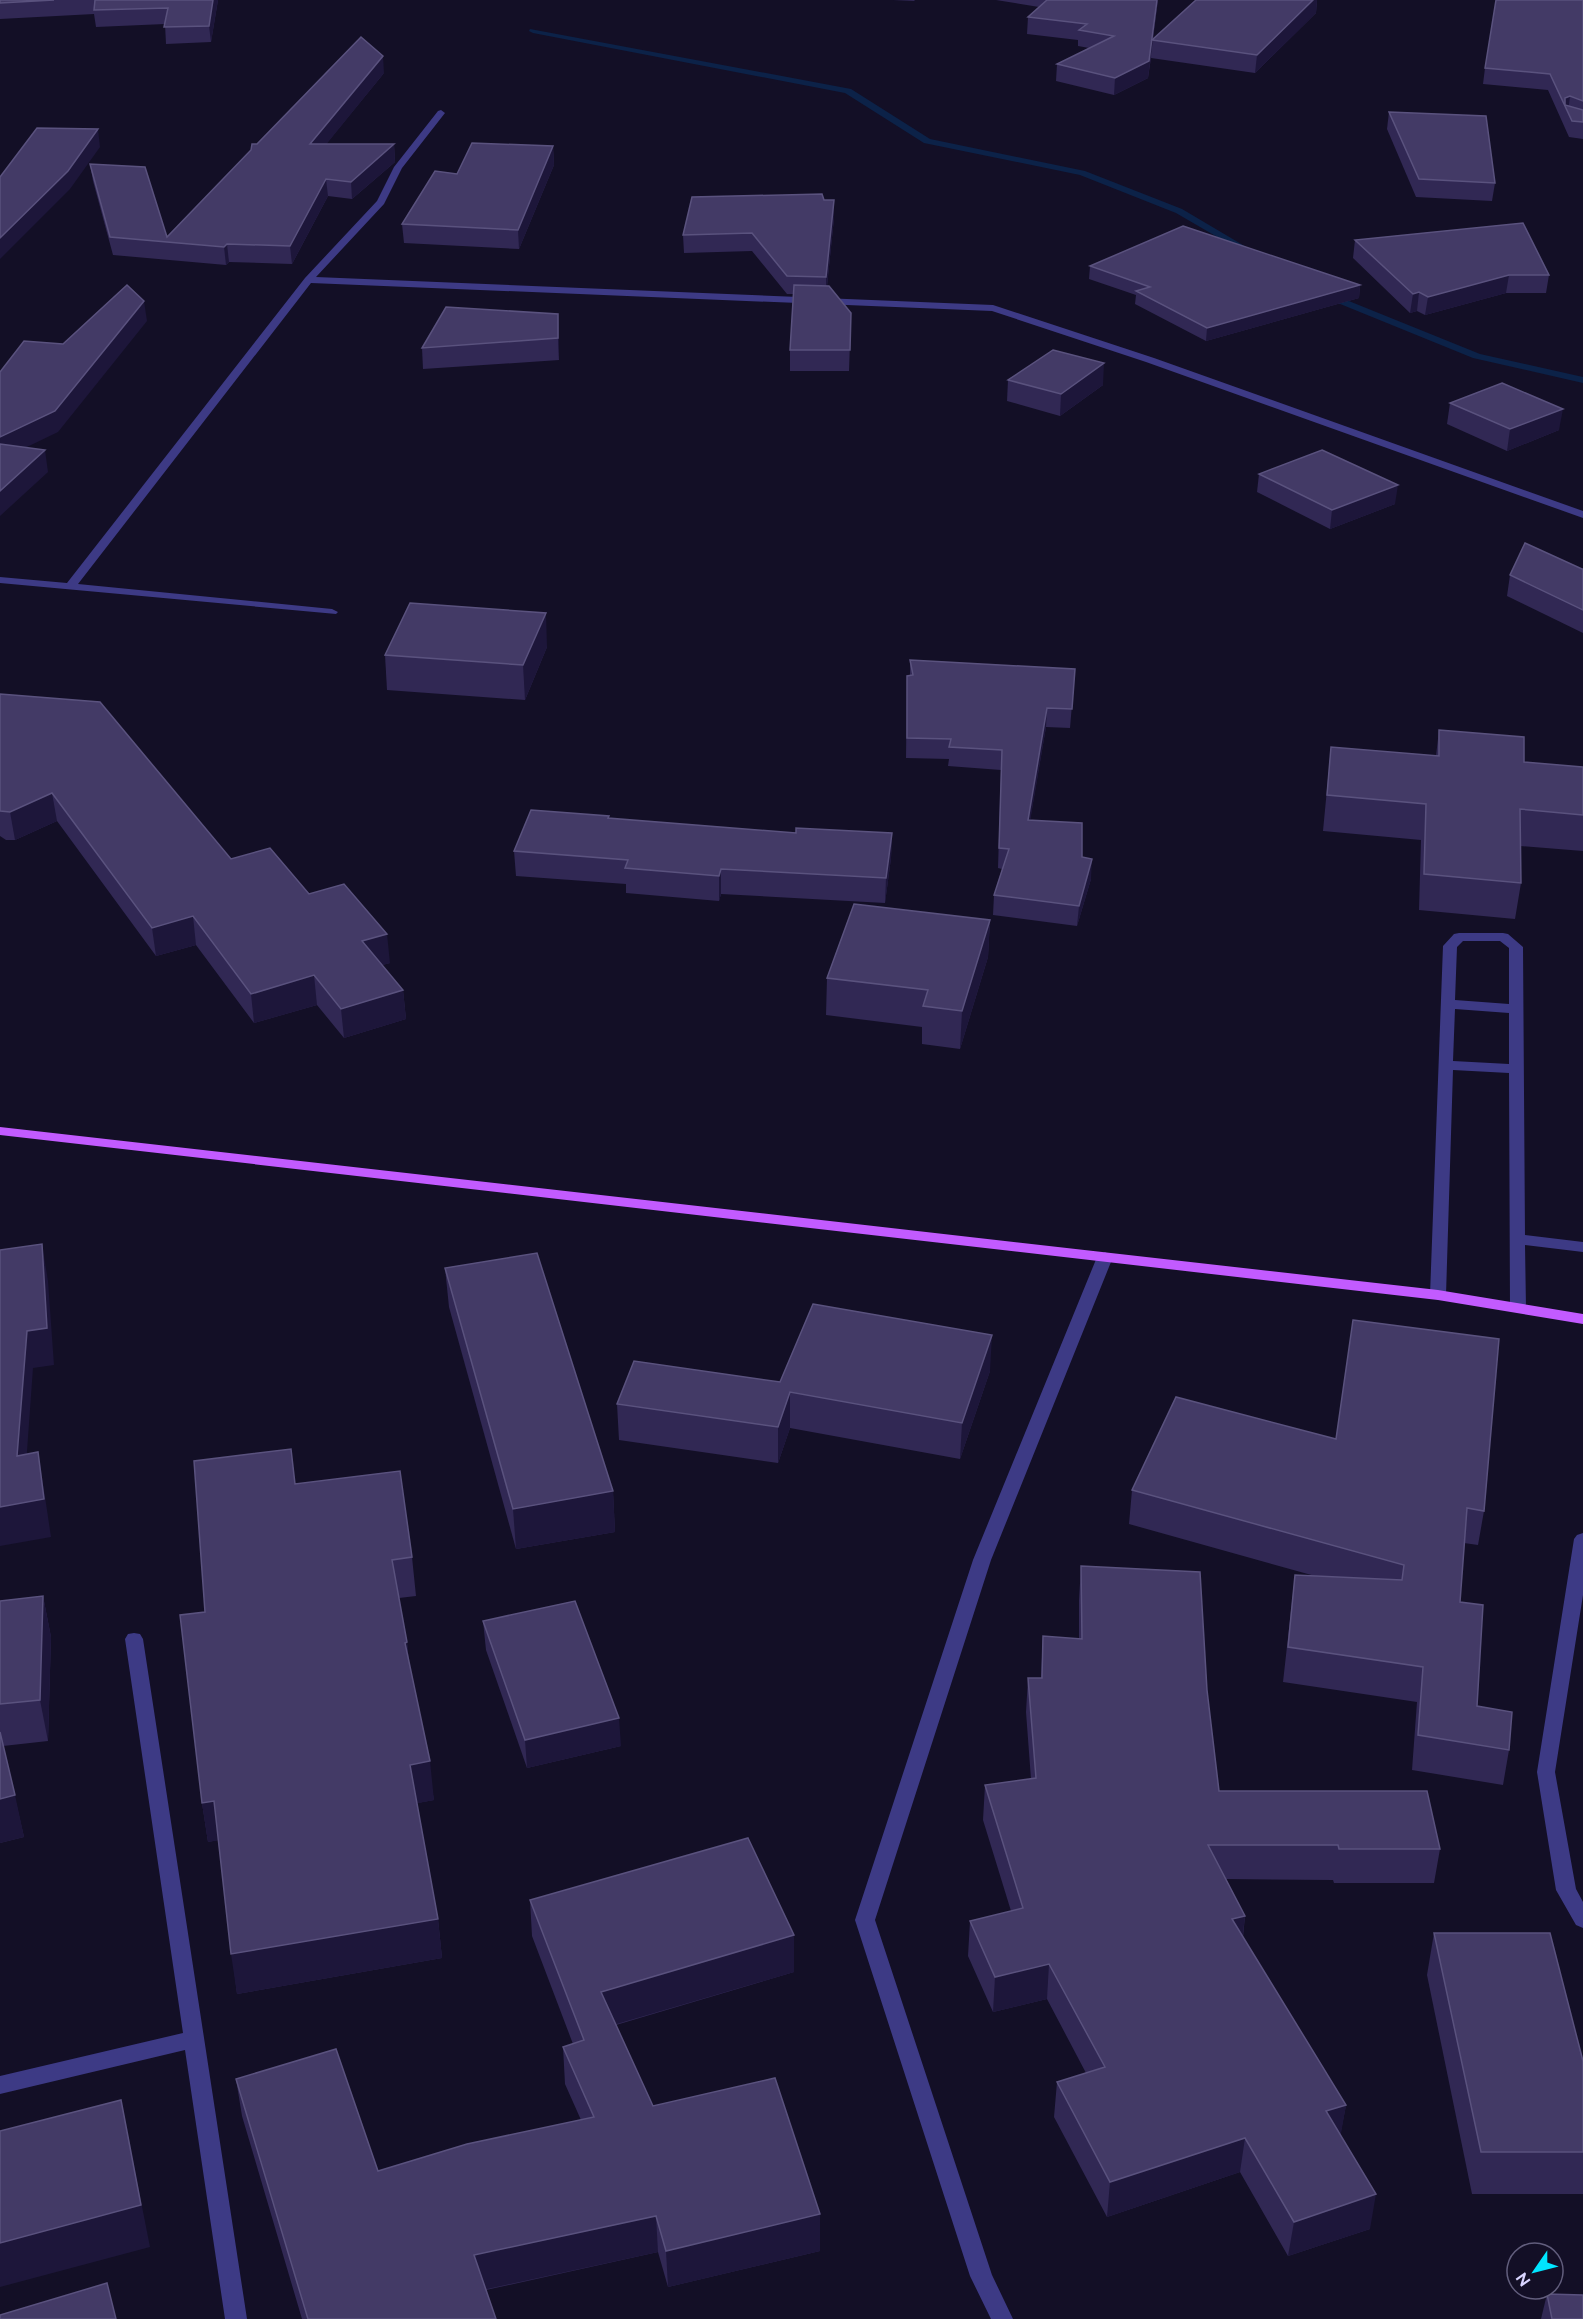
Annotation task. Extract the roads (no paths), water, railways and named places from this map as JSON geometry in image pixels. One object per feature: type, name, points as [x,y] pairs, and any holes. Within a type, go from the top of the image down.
[{"type":"main road","points":[[0,1131],[1438,1295],[1583,1319]]},
{"type":"street","points":[[70,587],[308,280],[381,202],[398,166],[441,113]]},
{"type":"street","points":[[308,280],[993,308],[1150,360],[1583,514]]},
{"type":"street","points":[[0,580],[332,612]]},
{"type":"street","points":[[1438,1295],[1450,946],[1459,938],[1503,938],[1516,947],[1518,1308]]},
{"type":"street","points":[[1448,1004],[1516,1009]]},
{"type":"street","points":[[1446,1065],[1516,1069]]},
{"type":"street","points":[[1518,1239],[1583,1247]]},
{"type":"street","points":[[1002,2319],[981,2276],[865,1920],[982,1560],[1105,1257]]},
{"type":"street","points":[[1583,1539],[1546,1772],[1566,1890],[1583,1920]]},
{"type":"street","points":[[134,1639],[236,2319]]},
{"type":"street","points":[[0,2085],[195,2039]]},
{"type":"waterway","points":[[533,31],[848,91],[927,141],[1082,173],[1179,211],[1253,254]]},
{"type":"waterway","points":[[1326,295],[1477,356],[1583,380]]}]
